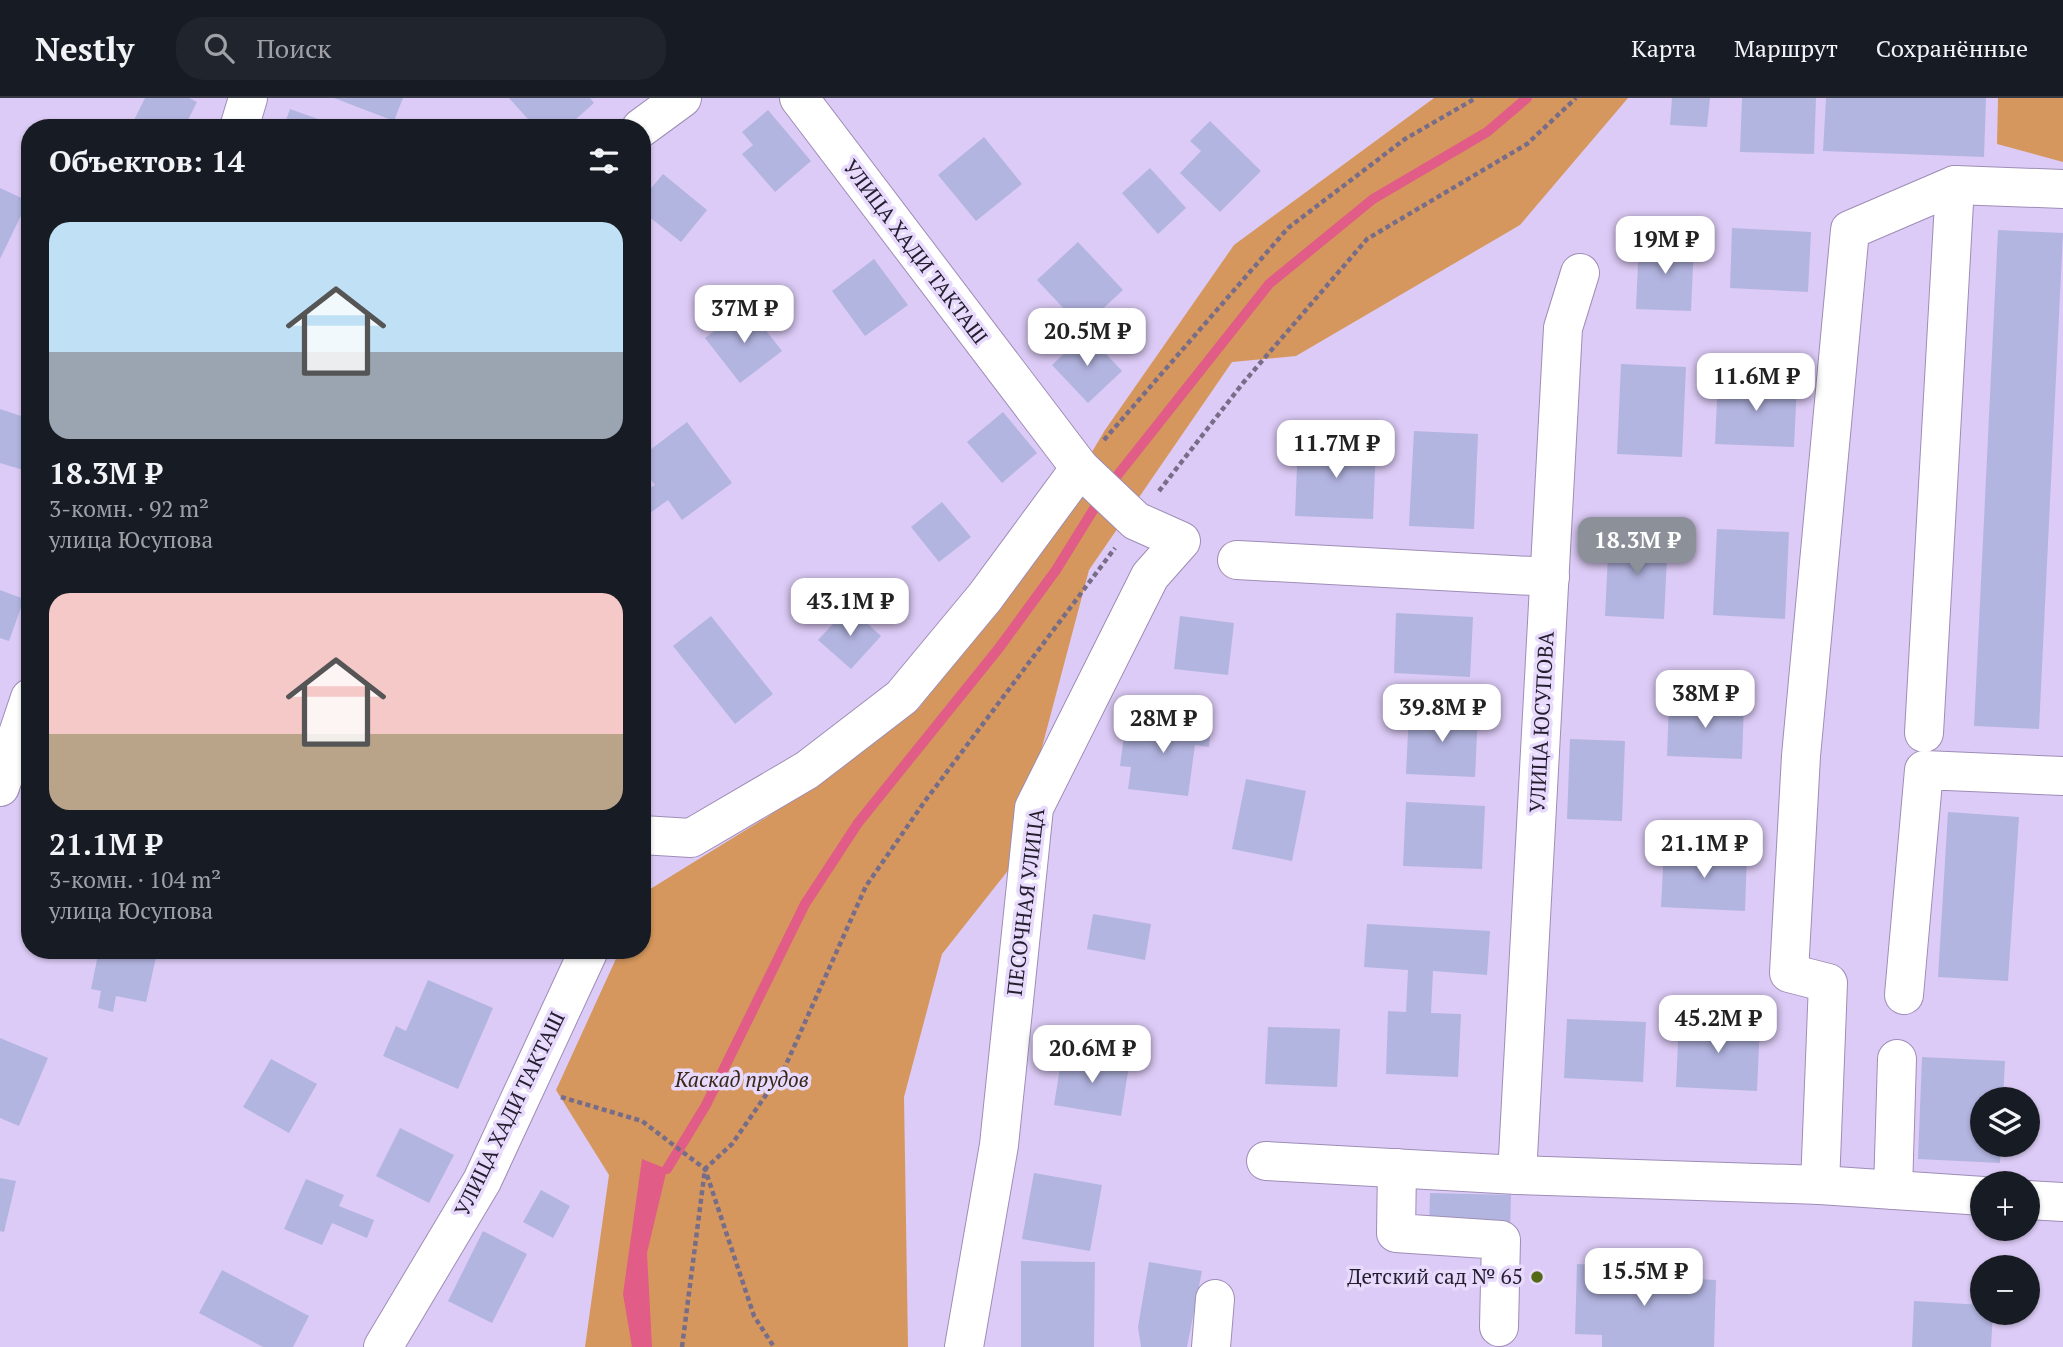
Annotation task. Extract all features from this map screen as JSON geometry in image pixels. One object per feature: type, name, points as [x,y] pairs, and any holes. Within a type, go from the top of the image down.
[{"type":"street","points":[[242,119],[248,98]]},
{"type":"street","points":[[651,120],[682,98]]},
{"type":"street","name":"УЛИЦА ХАДИ ТАКТАШ","points":[[799,98],[1080,468],[1136,520]]},
{"type":"street","points":[[1820,1185],[1828,983],[1789,973],[1801,756],[1850,230],[1955,185],[2063,189]]},
{"type":"street","points":[[1924,733],[1955,185]]},
{"type":"street","name":"УЛИЦА ЮСУПОВА","points":[[1517,1175],[1563,328],[1580,273]]},
{"type":"street","points":[[651,835],[691,838],[807,770],[902,697],[985,597],[1080,468]]},
{"type":"street","name":"ПЕСОЧНАЯ УЛИЦА","points":[[964,1347],[999,1145],[1034,808],[1150,576],[1181,541],[1136,520]]},
{"type":"street","points":[[1237,559],[1550,577]]},
{"type":"street","points":[[0,787],[19,702]]},
{"type":"street","points":[[1905,995],[1924,769],[2063,776]]},
{"type":"street","name":"УЛИЦА ХАДИ ТАКТАШ","points":[[383,1347],[482,1181],[585,959]]},
{"type":"street","points":[[1893,1190],[1897,1059]]},
{"type":"street","points":[[1266,1161],[1517,1175],[1820,1185],[1970,1195]]},
{"type":"street","points":[[1397,1168],[1396,1233],[1501,1240],[1499,1327]]},
{"type":"street","points":[[2040,1201],[2063,1202]]},
{"type":"street","points":[[1211,1347],[1215,1299]]},
{"type":"path","points":[[1080,468],[1288,228],[1405,139],[1476,98]]},
{"type":"path","points":[[682,1347],[705,1169],[732,1144],[784,1069],[866,886],[925,800],[1243,383],[1367,239],[1527,144],[1576,98]]},
{"type":"path","points":[[525,1087],[642,1121],[705,1169],[754,1316],[774,1347]]},
{"type":"green space","name":"Каскад прудов","points":[[1434,98],[1628,98],[1520,225],[1296,356],[1232,362],[1089,570],[1010,868],[942,954],[904,1097],[908,1347],[585,1347],[609,1175],[556,1090],[616,959],[651,959],[651,889],[767,817],[919,708],[1036,546],[1105,430],[1234,245]]},
{"type":"green space","points":[[1998,98],[2063,98],[2063,162],[1997,144]]},
{"type":"shaded area","points":[[642,1159],[667,1169],[647,1253],[652,1347],[632,1347],[623,1294]]},
{"type":"building","points":[[145,98],[189,98],[197,102],[188,119],[134,119]]},
{"type":"building","points":[[334,98],[403,98],[395,119]]},
{"type":"building","points":[[509,98],[590,98],[594,103],[576,119],[528,119]]},
{"type":"building","points":[[1672,98],[1710,98],[1707,127],[1670,125]]},
{"type":"building","points":[[1742,98],[1816,98],[1814,154],[1740,152]]},
{"type":"building","points":[[1826,98],[1986,98],[1984,157],[1823,151]]},
{"type":"building","points":[[290,109],[318,119],[286,119]]},
{"type":"building","points":[[768,110],[811,161],[775,192],[742,154],[753,145],[742,132]]},
{"type":"building","points":[[1210,121],[1261,171],[1220,212],[1180,173],[1201,151],[1190,141]]},
{"type":"building","points":[[984,137],[1022,184],[976,221],[938,175]]},
{"type":"building","points":[[1150,168],[1186,208],[1158,234],[1122,193]]},
{"type":"building","points":[[663,174],[707,210],[681,242],[651,218],[651,188]]},
{"type":"building","points":[[0,188],[21,198],[21,216],[0,259]]},
{"type":"building","points":[[1732,228],[1811,232],[1808,292],[1730,288]]},
{"type":"building","points":[[1998,230],[2063,233],[2039,729],[1974,726]]},
{"type":"building","points":[[1639,241],[1694,243],[1691,311],[1636,309]]},
{"type":"building","points":[[1078,242],[1123,290],[1082,328],[1037,280]]},
{"type":"building","points":[[874,259],[908,305],[865,336],[832,291]]},
{"type":"building","points":[[747,306],[782,351],[740,383],[705,338]]},
{"type":"building","points":[[1086,333],[1122,371],[1088,403],[1052,365]]},
{"type":"building","points":[[1621,364],[1686,367],[1682,457],[1617,454]]},
{"type":"building","points":[[1718,379],[1797,382],[1794,447],[1715,444]]},
{"type":"building","points":[[0,409],[21,416],[21,469],[0,463]]},
{"type":"building","points":[[1003,412],[1037,453],[1002,483],[967,442]]},
{"type":"building","points":[[687,422],[732,483],[682,520],[668,500],[651,512],[651,488],[655,485],[651,480],[651,449]]},
{"type":"building","points":[[1414,431],[1478,434],[1474,529],[1409,526]]},
{"type":"building","points":[[1298,442],[1376,445],[1373,519],[1295,516]]},
{"type":"building","points":[[942,502],[971,537],[939,562],[911,527]]},
{"type":"building","points":[[1717,529],[1789,532],[1785,619],[1713,615]]},
{"type":"building","points":[[1609,534],[1668,537],[1664,619],[1605,616]]},
{"type":"building","points":[[0,590],[21,598],[21,607],[9,641],[0,638]]},
{"type":"building","points":[[849,607],[881,636],[851,669],[818,640]]},
{"type":"building","points":[[1396,613],[1473,617],[1470,677],[1394,673]]},
{"type":"building","points":[[711,616],[773,694],[735,724],[673,646]]},
{"type":"building","points":[[1180,616],[1234,623],[1228,675],[1174,669]]},
{"type":"building","points":[[1669,702],[1744,705],[1742,759],[1667,756]]},
{"type":"building","points":[[1409,710],[1478,713],[1475,777],[1406,774]]},
{"type":"building","points":[[1141,717],[1211,726],[1209,747],[1195,745],[1188,796],[1128,789],[1131,767],[1120,766],[1124,735],[1139,736]]},
{"type":"building","points":[[1570,739],[1625,741],[1622,821],[1567,819]]},
{"type":"building","points":[[1246,779],[1306,791],[1292,861],[1232,849]]},
{"type":"building","points":[[1406,802],[1485,806],[1482,869],[1403,866]]},
{"type":"building","points":[[1948,812],[2019,817],[2008,981],[1938,977]]},
{"type":"building","points":[[1664,849],[1747,853],[1745,911],[1661,907]]},
{"type":"building","points":[[1093,914],[1151,924],[1145,960],[1087,949]]},
{"type":"building","points":[[1367,924],[1490,931],[1487,975],[1433,971],[1431,1013],[1461,1014],[1458,1077],[1386,1074],[1388,1011],[1406,1012],[1408,970],[1364,967]]},
{"type":"building","points":[[97,959],[156,959],[146,1002],[116,996],[113,1012],[98,1008],[101,991],[91,989]]},
{"type":"building","points":[[428,980],[493,1008],[458,1089],[383,1056],[396,1026],[406,1031]]},
{"type":"building","points":[[1567,1019],[1646,1022],[1643,1082],[1564,1078]]},
{"type":"building","points":[[1679,1020],[1760,1023],[1757,1091],[1676,1087]]},
{"type":"building","points":[[1268,1027],[1340,1029],[1337,1087],[1265,1084]]},
{"type":"building","points":[[0,1038],[48,1058],[19,1126],[0,1118]]},
{"type":"building","points":[[1062,1055],[1129,1066],[1121,1116],[1054,1105]]},
{"type":"building","points":[[1922,1057],[2005,1061],[2004,1087],[1970,1087],[1970,1157],[2000,1157],[2000,1163],[1918,1159]]},
{"type":"building","points":[[271,1059],[317,1084],[289,1133],[243,1107]]},
{"type":"building","points":[[400,1128],[454,1155],[429,1203],[376,1176]]},
{"type":"building","points":[[1034,1173],[1102,1185],[1090,1251],[1022,1239]]},
{"type":"building","points":[[0,1178],[16,1181],[4,1232],[0,1231]]},
{"type":"building","points":[[306,1179],[344,1195],[339,1206],[374,1220],[367,1238],[332,1223],[322,1245],[284,1229]]},
{"type":"building","points":[[541,1190],[570,1206],[553,1238],[523,1222]]},
{"type":"building","points":[[1430,1193],[1511,1195],[1510,1232],[1429,1230]]},
{"type":"building","points":[[483,1231],[527,1254],[492,1323],[448,1301]]},
{"type":"building","points":[[1021,1261],[1095,1262],[1094,1347],[1021,1347]]},
{"type":"building","points":[[1149,1262],[1202,1271],[1187,1347],[1141,1347],[1138,1327]]},
{"type":"building","points":[[1577,1264],[1641,1267],[1640,1276],[1716,1280],[1714,1347],[1602,1347],[1602,1335],[1575,1334]]},
{"type":"building","points":[[222,1270],[309,1316],[293,1347],[263,1347],[199,1313]]},
{"type":"building","points":[[1914,1301],[1970,1304],[1970,1325],[1992,1325],[1991,1347],[1912,1347]]},
{"type":"waterway","points":[[667,1169],[706,1105],[805,904],[858,823],[999,648],[1056,570],[1105,491],[1269,284],[1373,199],[1487,132],[1527,98]]},
{"type":"place","name":"Детский сад № 65","points":[[1537,1277]]}]
